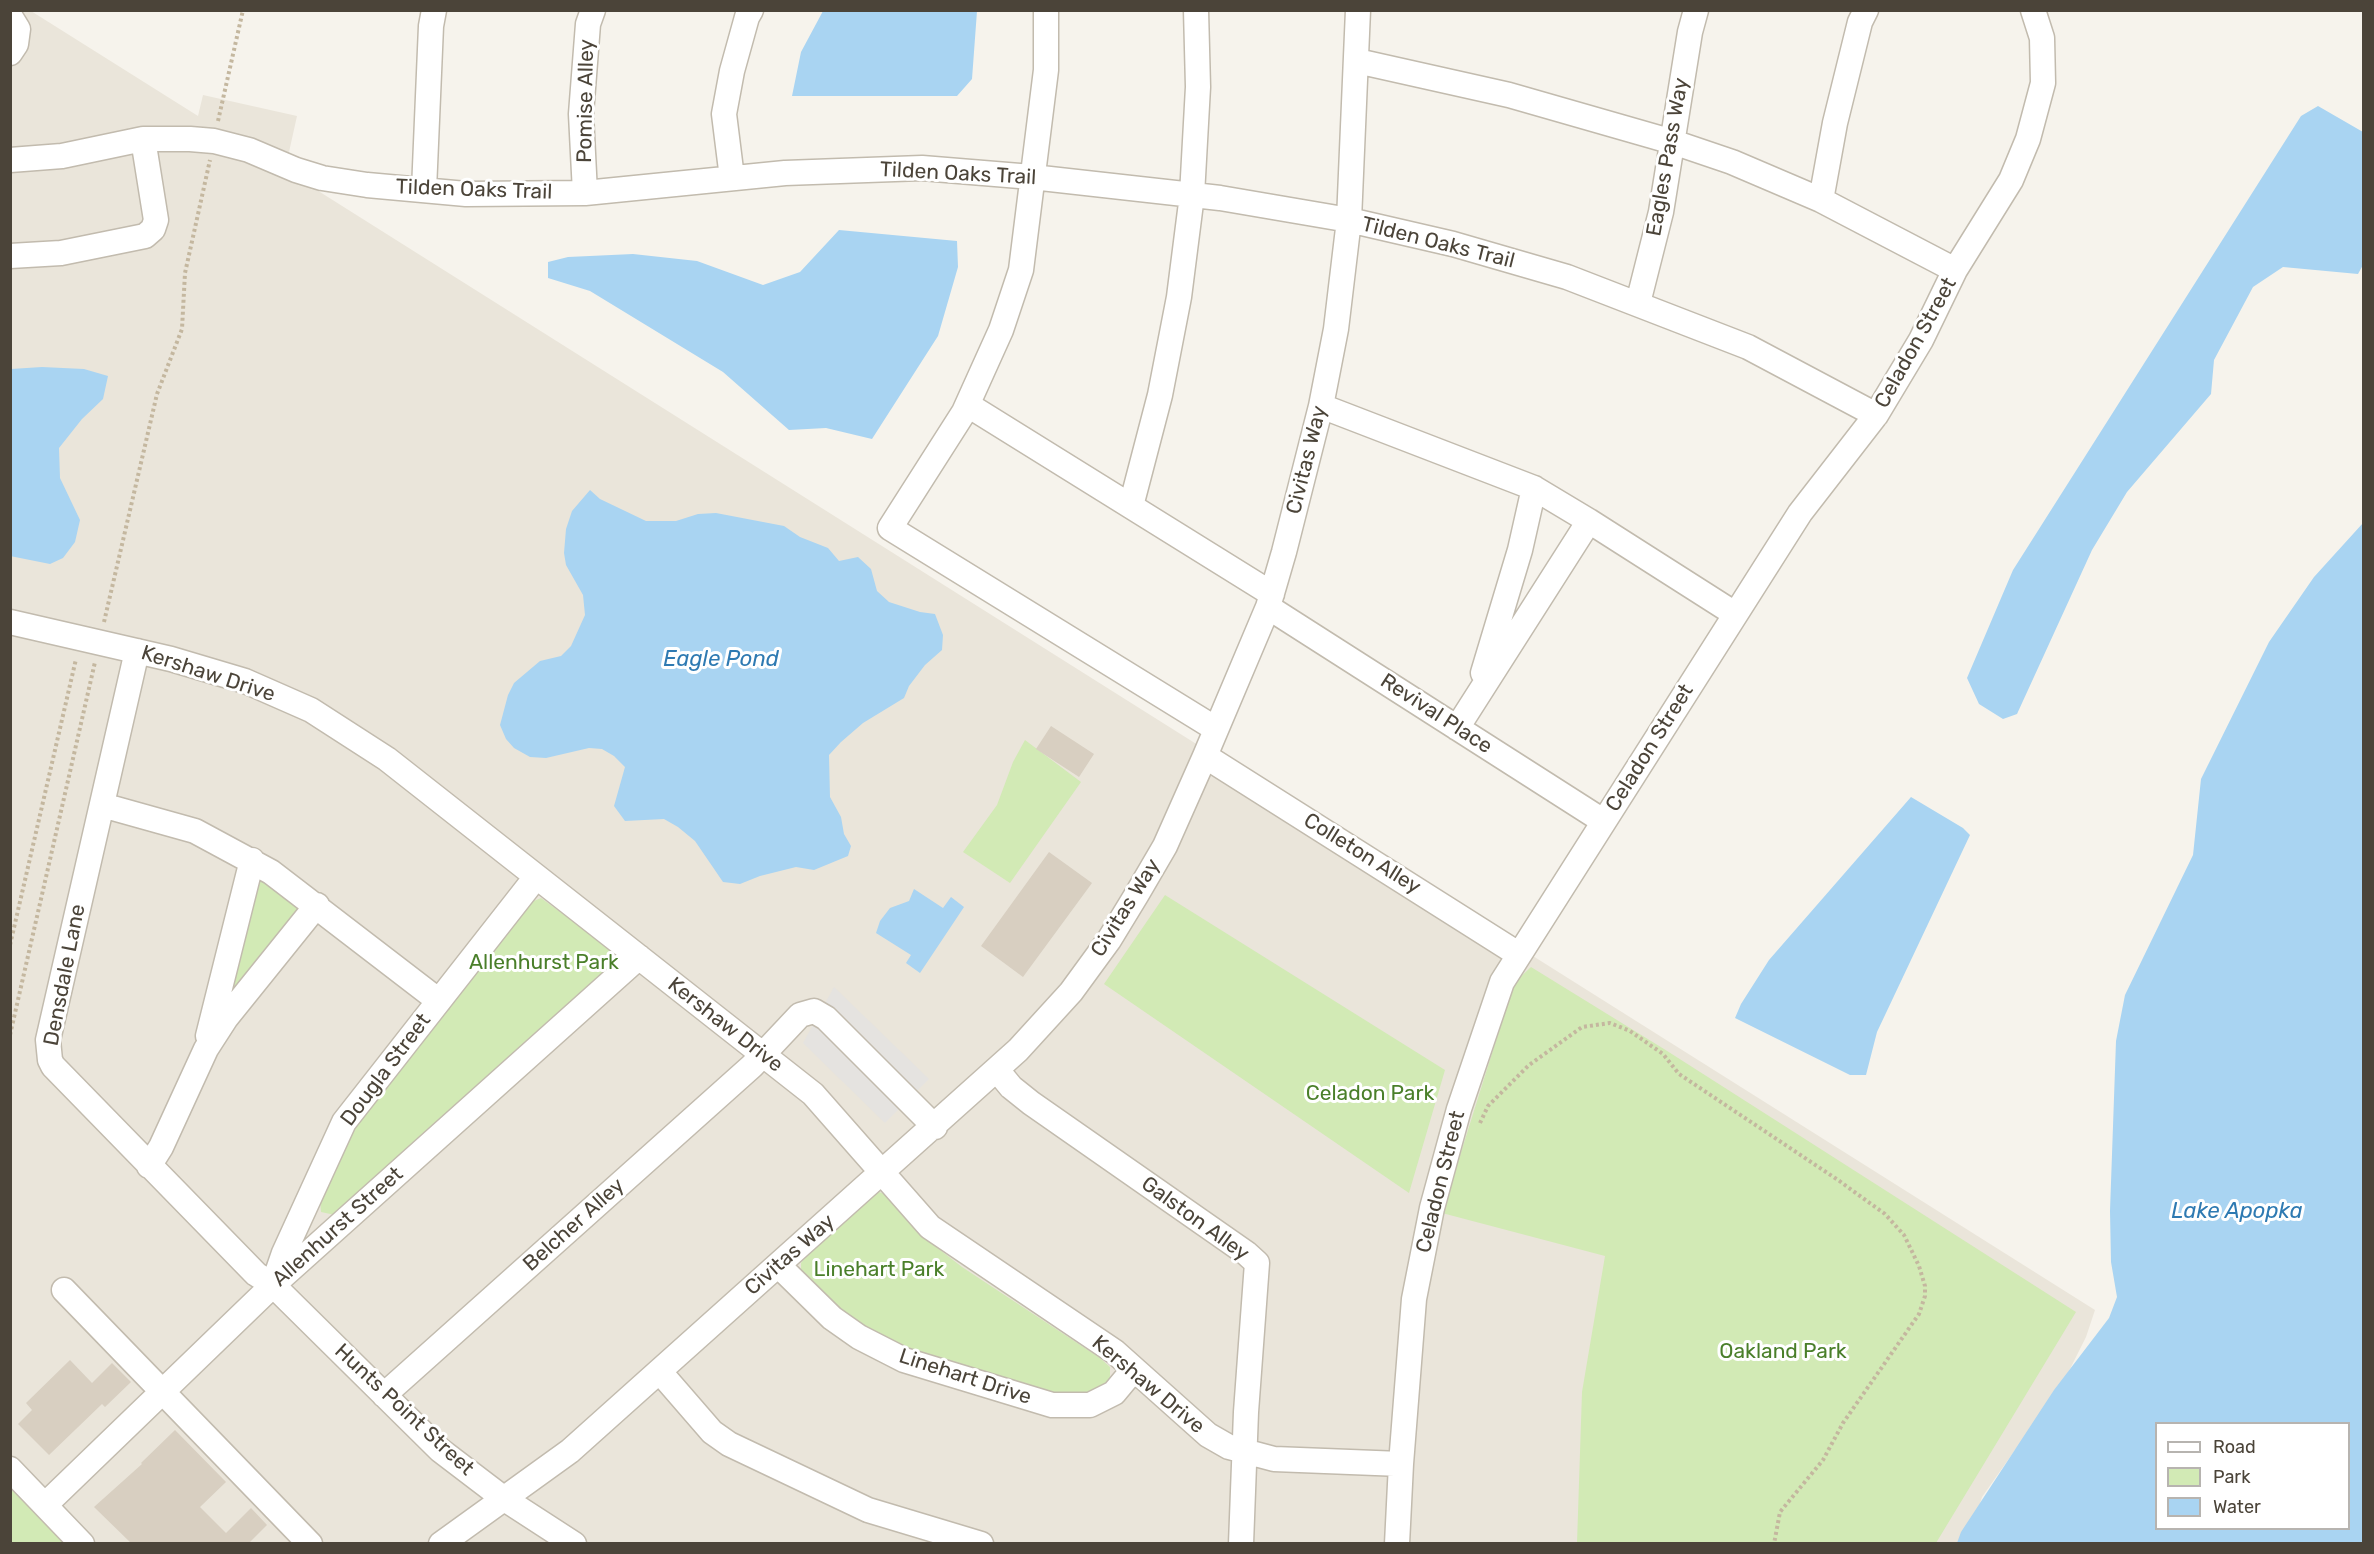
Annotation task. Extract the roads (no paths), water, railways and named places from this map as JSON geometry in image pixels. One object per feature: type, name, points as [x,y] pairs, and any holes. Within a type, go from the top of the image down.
[{"type":"street","points":[[424,190],[431,26],[434,10]]},
{"type":"street","name":"Pomise Alley","points":[[585,193],[581,114],[588,24],[593,10]]},
{"type":"street","points":[[732,178],[724,114],[732,71],[751,10]]},
{"type":"street","points":[[1046,10],[1046,70],[1021,270],[1001,330],[968,405],[890,528],[1216,729]]},
{"type":"street","points":[[1131,506],[1160,395],[1173,330],[1192,195],[1198,87],[1196,10]]},
{"type":"street","name":"Civitas Way","points":[[441,1544],[570,1451],[935,1127],[1018,1050],[1071,992],[1109,940],[1165,846],[1270,601],[1321,406],[1336,329],[1349,220],[1358,10]]},
{"type":"street","name":"Eagles Pass Way","points":[[1638,303],[1661,212],[1690,32],[1696,10]]},
{"type":"street","points":[[1821,200],[1835,123],[1860,22],[1866,10]]},
{"type":"street","name":"Celadon Street","points":[[1397,1544],[1413,1299],[1432,1208],[1483,1035],[1502,982],[1800,513],[1876,416],[1921,340],[1955,270],[2011,180],[2028,139],[2043,83],[2042,38],[2033,10]]},
{"type":"street","points":[[10,16],[18,29],[16,44],[10,53]]},
{"type":"street","points":[[1357,61],[1509,95],[1673,142],[1732,162],[1821,200],[1955,270]]},
{"type":"street","points":[[10,256],[61,253],[146,236],[153,229],[156,220],[143,139]]},
{"type":"street","name":"Tilden Oaks Trail","points":[[10,160],[62,156],[143,139],[214,141],[249,150],[296,170],[322,178],[367,185],[466,194],[585,193],[785,173],[922,168],[1032,177],[1192,195],[1349,220],[1453,244],[1567,277],[1748,347],[1876,416]]},
{"type":"street","name":"Revival Place","points":[[968,405],[1131,506],[1457,728],[1603,821]]},
{"type":"street","points":[[1321,406],[1534,488],[1735,614]]},
{"type":"street","points":[[1483,687],[1483,676],[1491,643],[1520,550],[1534,488]]},
{"type":"street","points":[[1457,728],[1589,521]]},
{"type":"street","name":"Kershaw Drive","points":[[10,622],[137,651],[245,681],[311,710],[387,759],[813,1094],[930,1227],[1114,1352],[1208,1435],[1245,1453],[1274,1459],[1401,1464]]},
{"type":"street","name":"Densdale Lane","points":[[137,651],[48,1040],[50,1060],[61,1076],[256,1274],[273,1284]]},
{"type":"street","name":"Colleton Alley","points":[[1205,756],[1518,954]]},
{"type":"street","points":[[102,805],[195,831],[252,860],[316,905],[439,1001]]},
{"type":"street","points":[[206,1049],[225,960],[252,860]]},
{"type":"street","name":"Dougla Street","points":[[273,1284],[284,1253],[344,1122],[536,877]]},
{"type":"street","points":[[149,1166],[161,1147],[206,1049],[226,1018],[316,905]]},
{"type":"street","name":"Allenhurst Street","points":[[45,1505],[273,1284],[639,957]]},
{"type":"street","name":"Belcher Alley","points":[[384,1395],[752,1066],[800,1015],[813,1011],[826,1018],[935,1127]]},
{"type":"street","name":"Galston Alley","points":[[997,1070],[1011,1087],[1031,1103],[1246,1253],[1257,1263],[1257,1278],[1251,1311],[1241,1544]]},
{"type":"street","name":"Linehart Drive","points":[[778,1265],[832,1318],[859,1337],[904,1360],[1052,1405],[1090,1405],[1114,1393],[1134,1370]]},
{"type":"street","name":"Hunts Point Street","points":[[273,1284],[440,1450],[503,1498],[574,1544]]},
{"type":"street","points":[[64,1290],[310,1544]]},
{"type":"street","points":[[660,1372],[712,1432],[729,1444],[868,1510],[981,1544]]},
{"type":"street","points":[[10,1470],[82,1544]]},
{"type":"water","points":[[823,11],[977,11],[972,79],[957,96],[792,96],[801,52]]},
{"type":"water","points":[[2318,106],[2363,132],[2363,265],[2358,274],[2283,267],[2253,287],[2214,360],[2211,394],[2127,492],[2092,550],[2017,714],[2003,719],[1979,704],[1967,678],[2013,570],[2301,116]]},
{"type":"water","points":[[839,230],[957,241],[958,267],[938,336],[872,439],[826,428],[789,430],[723,372],[590,291],[548,278],[548,262],[568,257],[633,254],[697,261],[763,285],[800,272]]},
{"type":"water","points":[[42,367],[84,369],[108,376],[103,399],[82,419],[59,448],[60,478],[80,520],[75,542],[63,558],[50,564],[10,556],[11,369]]},
{"type":"water","name":"Eagle Pond","points":[[590,490],[600,499],[646,521],[676,521],[698,514],[716,513],[784,526],[800,537],[828,548],[839,561],[858,557],[871,569],[877,591],[889,602],[920,612],[935,614],[943,635],[942,650],[925,665],[909,686],[904,698],[863,723],[829,755],[830,797],[841,817],[844,834],[851,846],[848,856],[814,870],[796,867],[760,876],[740,884],[723,882],[695,841],[678,827],[664,819],[625,821],[614,806],[625,767],[614,756],[602,749],[589,748],[546,758],[530,757],[514,748],[506,739],[500,725],[508,695],[514,683],[540,661],[561,656],[571,646],[585,615],[583,595],[566,565],[564,553],[566,529],[572,511]]},
{"type":"water","name":"Lake Apopka","points":[[2363,523],[2363,1543],[1957,1543],[1961,1532],[2054,1390],[2109,1318],[2117,1297],[2111,1262],[2110,1211],[2116,1041],[2125,995],[2193,855],[2201,779],[2269,642],[2314,577]]},
{"type":"water","points":[[1911,797],[1963,828],[1970,835],[1877,1032],[1866,1075],[1850,1075],[1735,1018],[1741,1004],[1769,960]]},
{"type":"water","points":[[914,889],[943,908],[951,897],[964,907],[920,973],[906,963],[911,955],[876,933],[880,921],[890,908],[909,901]]},
{"type":"park label","name":"Allenhurst Park","points":[[544,963]]},
{"type":"park label","name":"Celadon Park","points":[[1370,1094]]},
{"type":"park label","name":"Linehart Park","points":[[879,1270]]},
{"type":"park label","name":"Oakland Park","points":[[1783,1352]]}]
